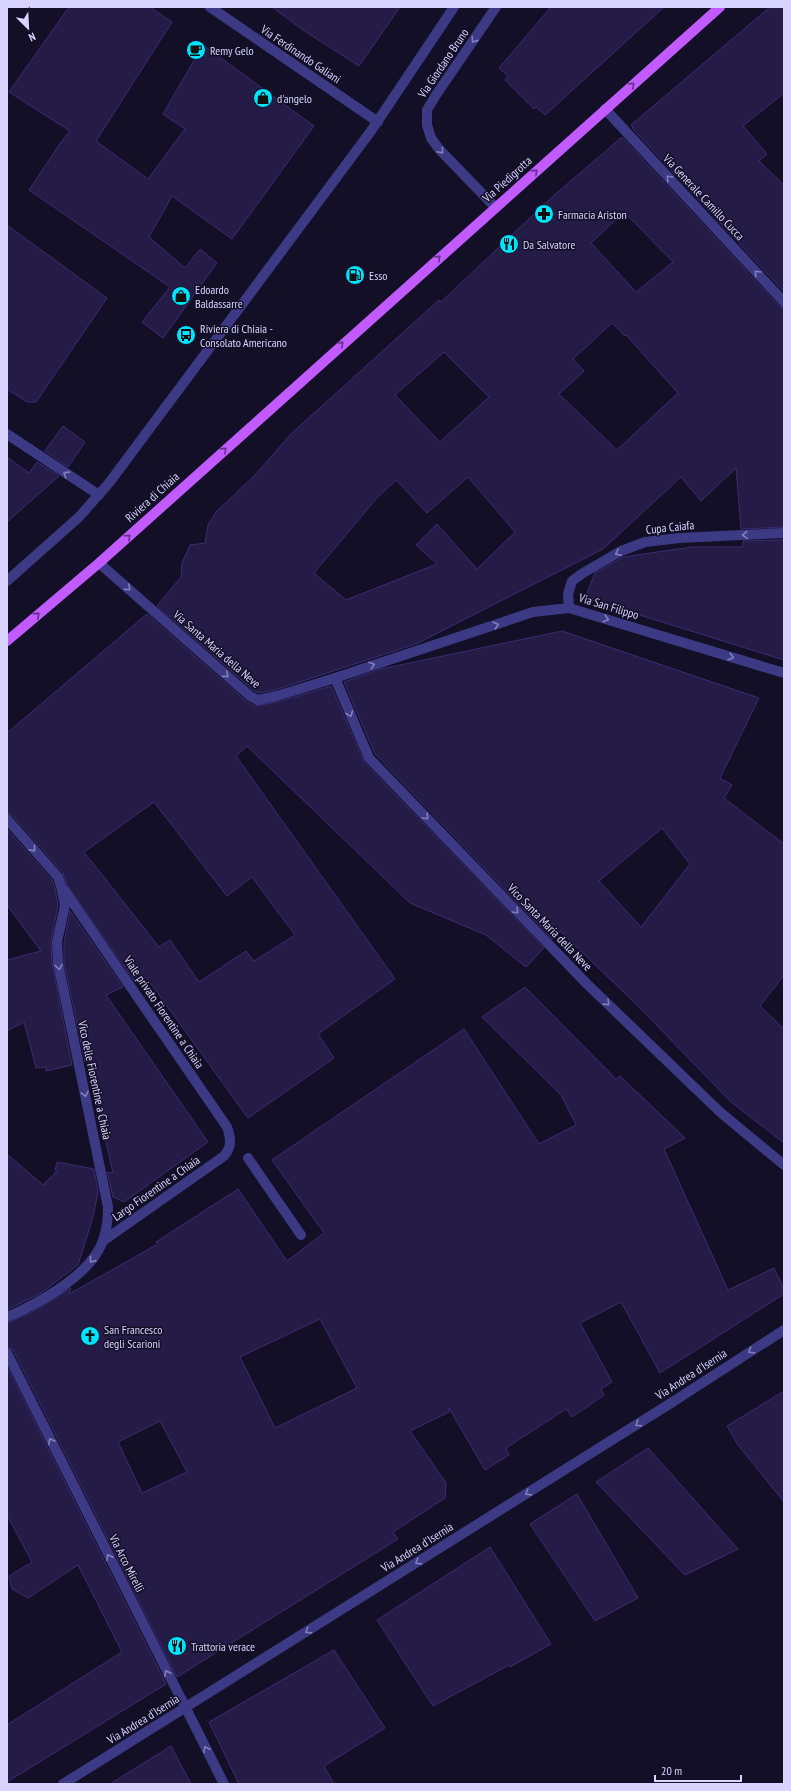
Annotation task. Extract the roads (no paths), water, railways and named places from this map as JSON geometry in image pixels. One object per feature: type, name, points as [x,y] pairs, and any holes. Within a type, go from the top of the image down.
[{"type":"main road","name":"Via Piedigrotta","points":[[312,370],[720,7]]},
{"type":"main road","name":"Riviera di Chiaia","points":[[7,640],[99,563],[312,370]]},
{"type":"street","name":"Via Ferdinando Galiani","points":[[210,7],[378,122]]},
{"type":"street","points":[[7,581],[79,518],[110,483],[378,122],[454,7]]},
{"type":"street","name":"Via Giordano Bruno","points":[[495,207],[439,149],[431,138],[427,125],[427,110],[496,7]]},
{"type":"street","name":"Via Generale Camillo Cucca","points":[[606,109],[784,302]]},
{"type":"street","points":[[7,434],[99,495]]},
{"type":"street","name":"Cupa Caiafa","points":[[569,608],[568,594],[572,581],[621,551],[645,542],[680,538],[784,534]]},
{"type":"street","name":"Via Santa Maria della Neve","points":[[99,563],[254,699],[261,700],[335,678]]},
{"type":"street","name":"Via San Filippo","points":[[335,678],[533,612],[569,608],[784,673]]},
{"type":"street","name":"Vico Santa Maria della Neve","points":[[335,678],[369,758],[587,984],[720,1112],[784,1165]]},
{"type":"street","name":"Vico delle Fiorentine a Chiaia","points":[[7,819],[58,877],[62,886],[65,905],[57,942],[58,963],[108,1207],[106,1230],[103,1241],[90,1263],[71,1279],[24,1309],[7,1317]]},
{"type":"street","name":"Viale privato Fiorentine a Chiaia","points":[[62,886],[227,1128],[231,1136],[229,1152],[224,1156]]},
{"type":"street","name":"Largo Fiorentine a Chiaia","points":[[103,1241],[224,1156]]},
{"type":"street","points":[[248,1158],[301,1235]]},
{"type":"street","name":"Via Andrea d'Isernia","points":[[63,1784],[672,1403],[784,1330]]},
{"type":"street","name":"Via Arco Mirelli","points":[[7,1353],[224,1784]]},
{"type":"place","name":"Remy Gelo","points":[[196,50]]},
{"type":"place","name":"d'angelo","points":[[263,98]]},
{"type":"place","name":"Farmacia Ariston","points":[[544,214]]},
{"type":"place","name":"Da Salvatore","points":[[509,244]]},
{"type":"place","name":"Esso","points":[[355,275]]},
{"type":"place","name":"Edoardo Baldassarre","points":[[181,296]]},
{"type":"place","name":"Riviera di Chiaia - Consolato Americano","points":[[186,335]]},
{"type":"place","name":"San Francesco degli Scarioni","points":[[90,1336]]},
{"type":"place","name":"Trattoria verace","points":[[177,1646]]}]
